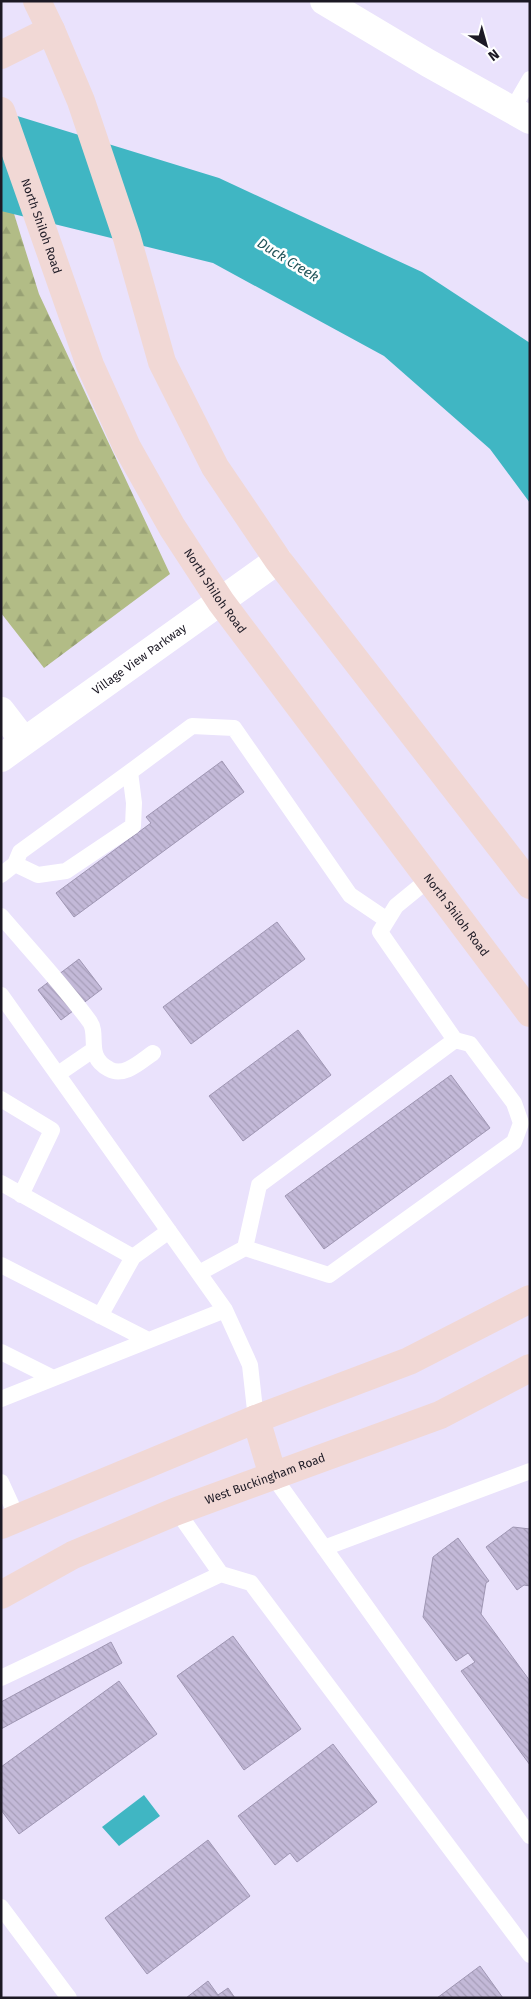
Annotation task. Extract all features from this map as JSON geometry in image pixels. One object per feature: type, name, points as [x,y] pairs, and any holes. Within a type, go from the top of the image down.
[{"type":"main road","points":[[37,1],[52,30],[80,101],[127,238],[162,362],[215,466],[278,560],[530,885]]},
{"type":"main road","points":[[1,55],[52,30]]},
{"type":"main road","name":"North Shiloh Road","points":[[1,111],[90,365],[127,447],[172,527],[221,602],[530,1012]]},
{"type":"main road","points":[[9,1521],[256,1419],[408,1361],[530,1299]]},
{"type":"main road","name":"West Buckingham Road","points":[[1,1595],[73,1555],[178,1511],[440,1415],[530,1368]]},
{"type":"main road","points":[[256,1419],[273,1476]]},
{"type":"street","points":[[324,1],[353,8],[521,114]]},
{"type":"street","name":"Village View Parkway","points":[[1,758],[278,560]]},
{"type":"street","points":[[1,711],[24,741]]},
{"type":"lane","points":[[521,114],[530,80]]},
{"type":"lane","points":[[1,875],[15,864],[20,852],[192,726],[234,728],[350,895],[387,920]]},
{"type":"lane","points":[[15,864],[38,875],[66,871],[134,826],[134,803],[130,772]]},
{"type":"lane","points":[[199,1273],[244,1248],[329,1275],[514,1142],[521,1123],[514,1104],[470,1044],[454,1040],[380,932],[396,906],[430,880]]},
{"type":"lane","points":[[1,916],[92,1024],[93,1050],[102,1064],[109,1070],[118,1072],[132,1067],[153,1053]]},
{"type":"lane","points":[[1,996],[225,1310],[250,1365],[256,1419]]},
{"type":"lane","points":[[244,1248],[260,1185],[454,1040]]},
{"type":"lane","points":[[58,1074],[93,1050]]},
{"type":"lane","points":[[1,1099],[52,1130],[21,1195]]},
{"type":"lane","points":[[1,1183],[133,1257]]},
{"type":"lane","points":[[100,1316],[133,1257],[169,1231]]},
{"type":"lane","points":[[1,1265],[148,1340]]},
{"type":"lane","points":[[1,1399],[225,1310]]},
{"type":"lane","points":[[1,1352],[53,1378]]},
{"type":"lane","points":[[324,1548],[530,1471]]},
{"type":"lane","points":[[273,1476],[530,1836]]},
{"type":"lane","points":[[1,1482],[9,1521]]},
{"type":"lane","points":[[178,1511],[222,1574],[251,1584],[530,1955]]},
{"type":"lane","points":[[1,1678],[222,1574]]},
{"type":"lane","points":[[1,1907],[69,1998]]},
{"type":"green space","points":[[1,172],[39,294],[170,574],[44,668],[1,613]]},
{"type":"water","name":"Duck Creek","points":[[1,111],[219,178],[422,272],[530,343],[530,503],[490,449],[384,356],[213,263],[1,211]]},
{"type":"water","points":[[144,1795],[160,1816],[119,1846],[102,1827]]},
{"type":"building","points":[[222,761],[244,792],[74,917],[56,893],[151,823],[146,817]]},
{"type":"building","points":[[277,922],[305,959],[191,1044],[163,1007]]},
{"type":"building","points":[[79,959],[102,989],[61,1020],[38,990]]},
{"type":"building","points":[[298,1030],[331,1075],[243,1141],[209,1096]]},
{"type":"building","points":[[451,1075],[490,1128],[324,1249],[285,1196]]},
{"type":"building","points":[[513,1527],[530,1529],[530,1586],[524,1585],[517,1590],[486,1547]]},
{"type":"building","points":[[458,1538],[489,1581],[486,1583],[481,1614],[530,1681],[530,1765],[461,1671],[475,1662],[468,1653],[456,1661],[423,1617],[433,1557]]},
{"type":"building","points":[[233,1636],[301,1729],[244,1770],[177,1676]]},
{"type":"building","points":[[111,1642],[122,1663],[1,1729],[1,1702]]},
{"type":"building","points":[[119,1681],[157,1734],[19,1834],[1,1810],[1,1767]]},
{"type":"building","points":[[333,1744],[377,1802],[297,1862],[290,1853],[275,1865],[238,1816]]},
{"type":"building","points":[[208,1840],[250,1896],[147,1974],[105,1918]]},
{"type":"building","points":[[480,1966],[503,1998],[437,1998]]},
{"type":"building","points":[[208,1981],[218,1995],[228,1988],[235,1998],[186,1998]]}]
